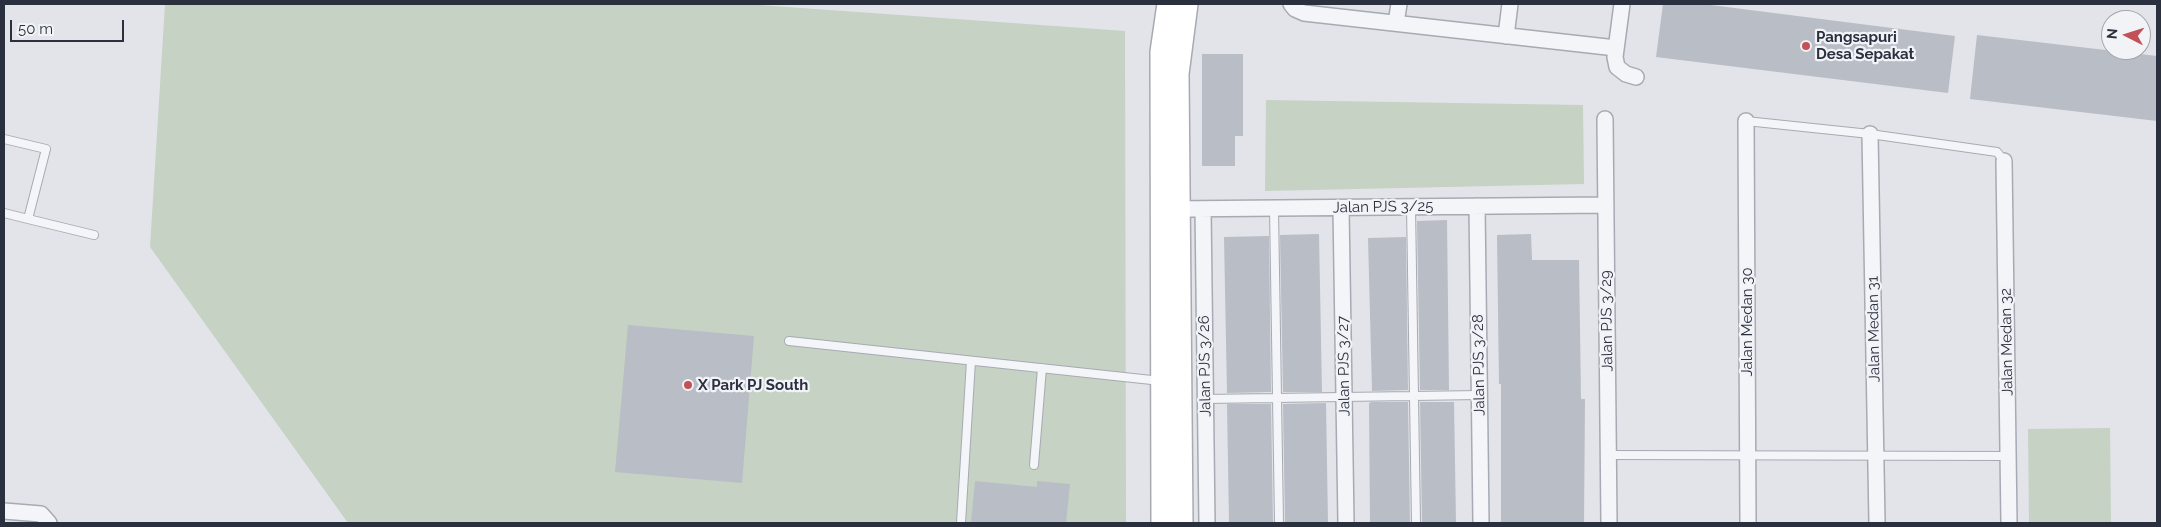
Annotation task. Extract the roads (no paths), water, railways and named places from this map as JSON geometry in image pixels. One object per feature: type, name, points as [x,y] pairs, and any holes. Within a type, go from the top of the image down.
[{"type":"main road","points":[[1168,4],[1161,52],[1170,209],[1182,523]]},
{"type":"main road","points":[[1162,523],[1161,381],[1178,74],[1187,4]]},
{"type":"street","points":[[1291,4],[1295,9],[1304,13],[1616,48]]},
{"type":"street","points":[[1396,24],[1399,4]]},
{"type":"street","points":[[1506,36],[1510,4]]},
{"type":"street","points":[[1622,4],[1616,48],[1617,67],[1626,74],[1636,77]]},
{"type":"street","name":"Jalan PJS 3/29","points":[[1605,119],[1609,523]]},
{"type":"street","name":"Jalan Medan 30","points":[[1746,121],[1748,523]]},
{"type":"street","name":"Jalan Medan 31","points":[[1870,134],[1877,523]]},
{"type":"street","name":"Jalan Medan 32","points":[[2004,161],[2009,523]]},
{"type":"street","name":"Jalan PJS 3/25","points":[[1170,209],[1606,205]]},
{"type":"street","name":"Jalan PJS 3/28","points":[[1477,206],[1481,523]]},
{"type":"street","name":"Jalan PJS 3/27","points":[[1341,208],[1346,523]]},
{"type":"street","name":"Jalan PJS 3/26","points":[[1203,209],[1207,523]]},
{"type":"street","points":[[4,511],[41,514],[49,523]]},
{"type":"lane","points":[[1746,121],[1870,134],[1997,152],[2004,161]]},
{"type":"lane","points":[[4,139],[46,150],[28,219]]},
{"type":"lane","points":[[1411,207],[1416,523]]},
{"type":"lane","points":[[1274,209],[1279,523]]},
{"type":"lane","points":[[4,213],[94,236]]},
{"type":"lane","points":[[789,341],[1161,381]]},
{"type":"lane","points":[[961,523],[971,361]]},
{"type":"lane","points":[[1034,465],[1042,368]]},
{"type":"lane","points":[[1205,399],[1480,396]]},
{"type":"lane","points":[[1608,455],[2008,456]]},
{"type":"place","name":"Pangsapuri Desa Sepakat","points":[[1806,46]]},
{"type":"place","name":"X Park PJ South","points":[[688,385]]}]
